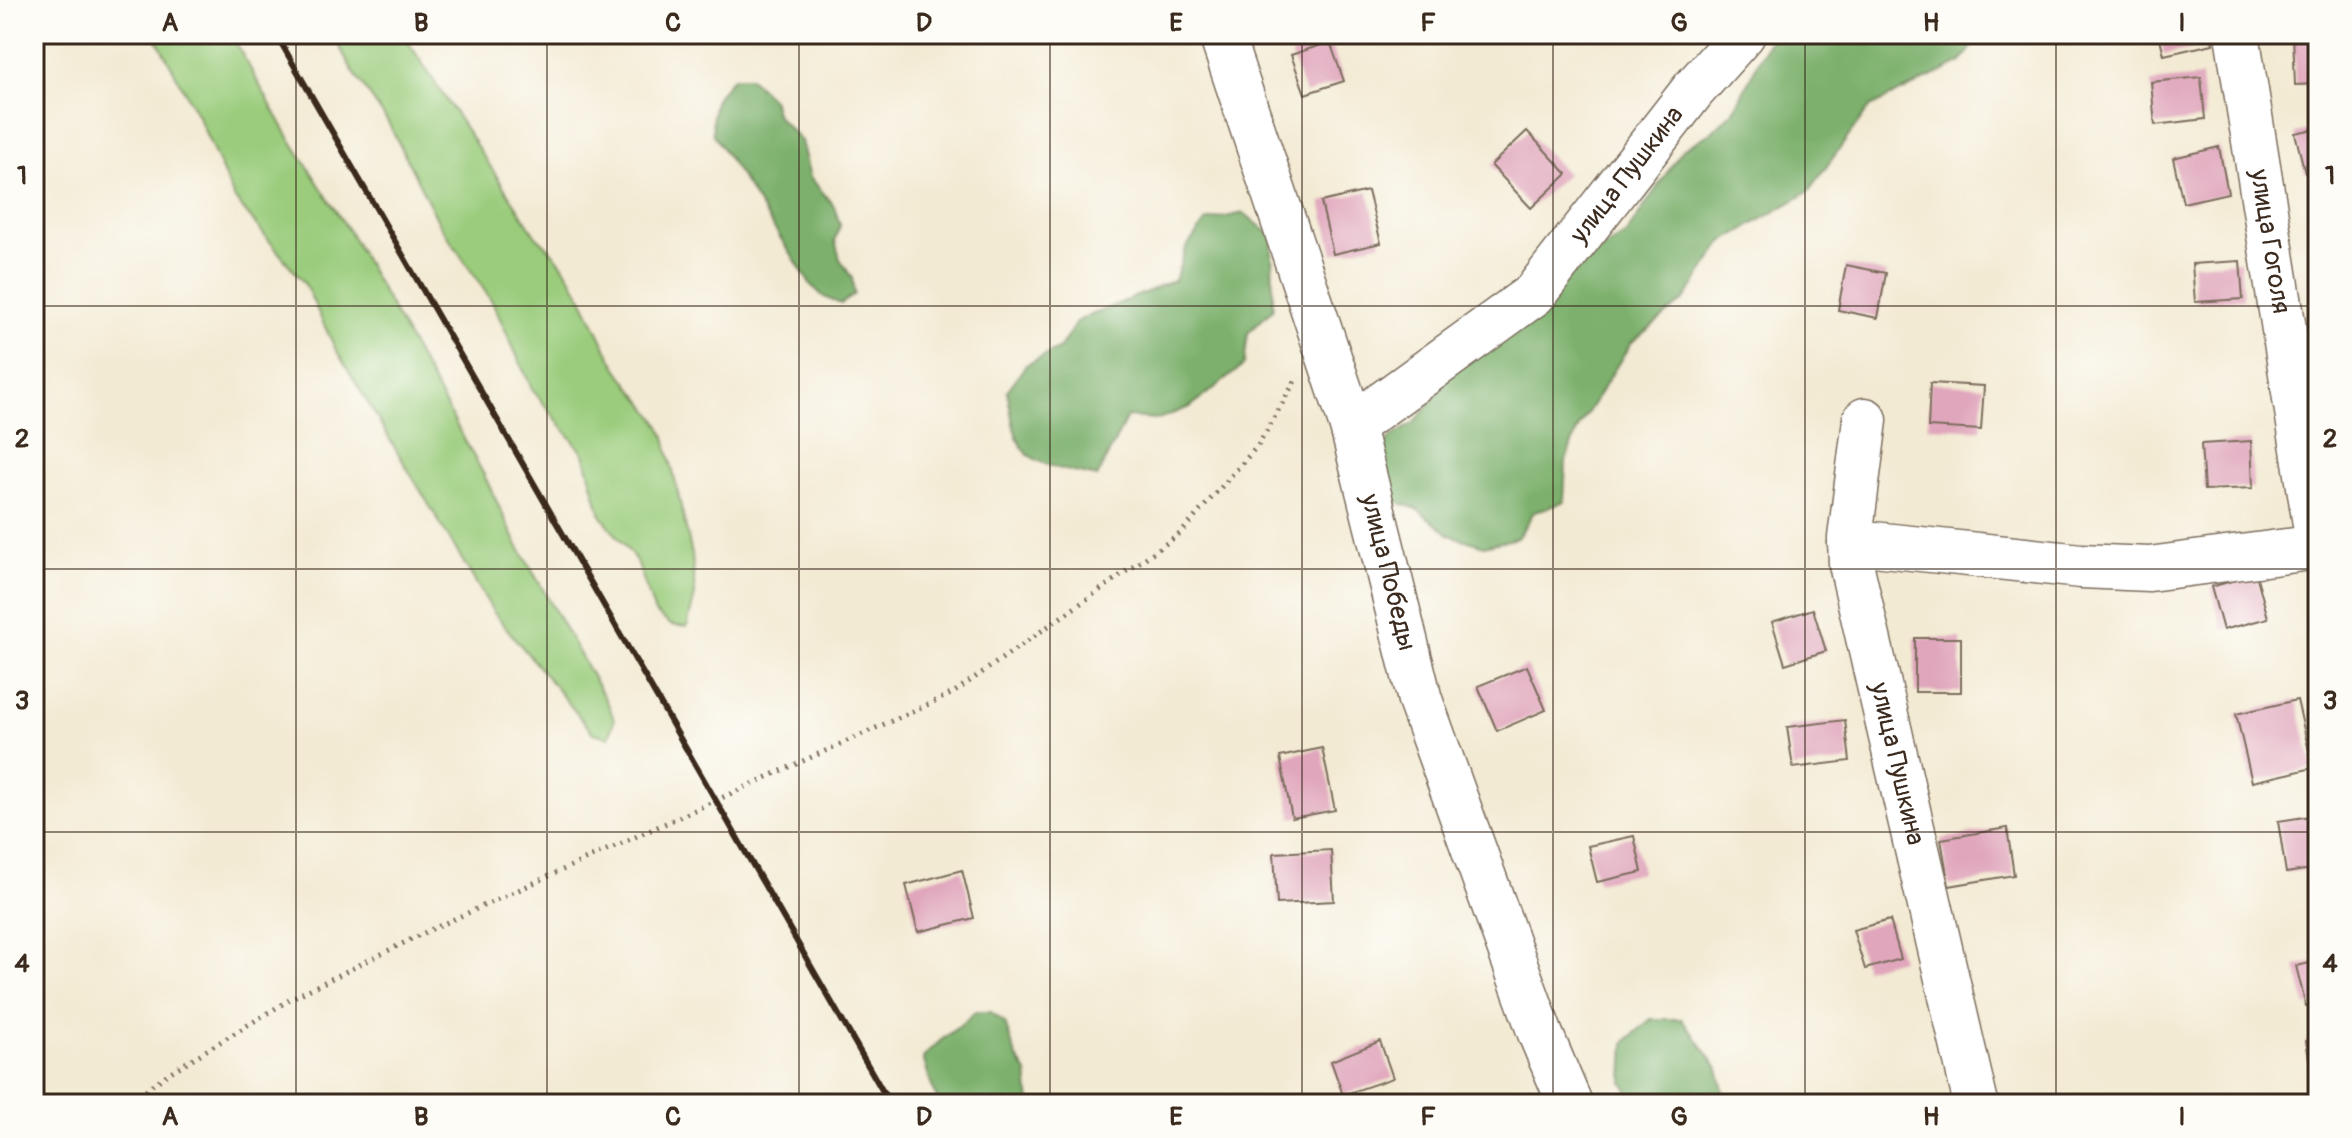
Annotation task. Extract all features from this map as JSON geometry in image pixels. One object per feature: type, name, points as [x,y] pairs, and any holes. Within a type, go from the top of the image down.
[{"type":"street","name":"улица Победы","points":[[1221,34],[1352,426],[1420,700],[1540,1033],[1570,1104]]},
{"type":"street","name":"улица Пушкина","points":[[1352,426],[1534,294],[1694,89],[1743,34]]},
{"type":"street","name":"улица Гоголя","points":[[2237,34],[2318,545]]},
{"type":"street","name":"улица Пушкина","points":[[1865,420],[1850,543],[1854,580],[1976,1104]]},
{"type":"street","points":[[1850,543],[2081,566],[2149,569],[2318,545]]},
{"type":"path","points":[[126,1104],[169,1073],[294,997],[430,930],[953,693],[1181,533],[1259,444],[1321,336]]},
{"type":"green space","points":[[154,34],[231,34],[287,134],[350,233],[484,475],[516,542],[609,706],[614,720],[609,737],[593,733],[494,613],[335,348],[305,284],[234,198],[199,118]]},
{"type":"green space","points":[[333,34],[403,34],[536,236],[573,281],[616,366],[655,418],[665,437],[692,555],[695,595],[687,627],[671,625],[655,613],[637,562],[601,515],[584,454],[532,389],[493,303],[440,225],[388,122],[352,70]]},
{"type":"green space","points":[[1783,34],[1982,34],[1960,63],[1870,107],[1808,192],[1723,242],[1684,300],[1631,343],[1577,430],[1566,461],[1564,502],[1534,512],[1517,538],[1484,546],[1450,535],[1417,509],[1397,502],[1381,471],[1388,439],[1415,422],[1457,368],[1566,272],[1626,234],[1682,150],[1712,132],[1735,109],[1768,42]]},
{"type":"green space","points":[[734,77],[749,77],[772,99],[777,116],[801,141],[810,177],[834,206],[840,225],[835,241],[840,259],[852,278],[854,294],[841,304],[824,297],[811,285],[713,134],[715,102]]},
{"type":"green space","points":[[1244,213],[1272,236],[1273,309],[1248,333],[1244,365],[1190,407],[1158,419],[1127,417],[1097,477],[1056,468],[1028,454],[1016,434],[1007,391],[1026,365],[1060,348],[1077,321],[1175,280],[1186,248],[1206,221]]},
{"type":"green space","points":[[975,1012],[991,1012],[1005,1023],[1016,1056],[1027,1073],[1030,1104],[941,1104],[934,1093],[923,1058]]},
{"type":"green space","points":[[1651,1019],[1682,1019],[1718,1068],[1726,1104],[1637,1104],[1623,1083],[1625,1042]]},
{"type":"building","points":[[1249,34],[1284,34],[1254,46]]},
{"type":"building","points":[[2159,34],[2211,34],[2213,44],[2164,55]]},
{"type":"building","points":[[2293,34],[2318,34],[2318,84],[2295,85]]},
{"type":"building","points":[[1330,42],[1344,81],[1305,94],[1291,55]]},
{"type":"building","points":[[2201,77],[2205,119],[2155,125],[2151,82]]},
{"type":"building","points":[[2318,128],[2318,170],[2305,173],[2295,133]]},
{"type":"building","points":[[1527,131],[1567,174],[1531,208],[1491,165]]},
{"type":"building","points":[[2219,147],[2228,193],[2183,203],[2173,158]]},
{"type":"building","points":[[1368,191],[1381,243],[1333,254],[1321,202]]},
{"type":"building","points":[[2240,261],[2243,299],[2195,302],[2192,264]]},
{"type":"building","points":[[1846,265],[1886,273],[1878,318],[1838,310]]},
{"type":"building","points":[[1930,383],[1984,386],[1981,430],[1928,427]]},
{"type":"building","points":[[2251,441],[2253,488],[2204,490],[2201,444]]},
{"type":"building","points":[[2256,574],[2268,618],[2223,630],[2211,587]]},
{"type":"building","points":[[1813,609],[1826,651],[1785,664],[1772,622]]},
{"type":"building","points":[[1915,638],[1961,638],[1961,692],[1915,692]]},
{"type":"building","points":[[1527,666],[1546,710],[1497,731],[1478,686]]},
{"type":"building","points":[[2297,700],[2313,768],[2252,782],[2236,714]]},
{"type":"building","points":[[1845,720],[1850,761],[1793,768],[1787,727]]},
{"type":"building","points":[[1322,748],[1335,810],[1292,818],[1280,757]]},
{"type":"building","points":[[2318,815],[2318,868],[2286,873],[2278,821]]},
{"type":"building","points":[[2007,828],[2014,875],[1949,886],[1941,839]]},
{"type":"building","points":[[1634,836],[1642,872],[1597,882],[1588,846]]},
{"type":"building","points":[[1331,850],[1334,901],[1277,904],[1274,853]]},
{"type":"building","points":[[962,870],[974,918],[918,932],[906,885]]},
{"type":"building","points":[[1890,920],[1901,959],[1865,969],[1853,930]]},
{"type":"building","points":[[2318,961],[2318,1003],[2306,1006],[2296,966]]},
{"type":"building","points":[[2318,1039],[2318,1092],[2315,1093],[2306,1041]]},
{"type":"building","points":[[1380,1041],[1393,1078],[1343,1095],[1331,1061]]},
{"type":"railway","points":[[276,34],[890,1104]]}]
